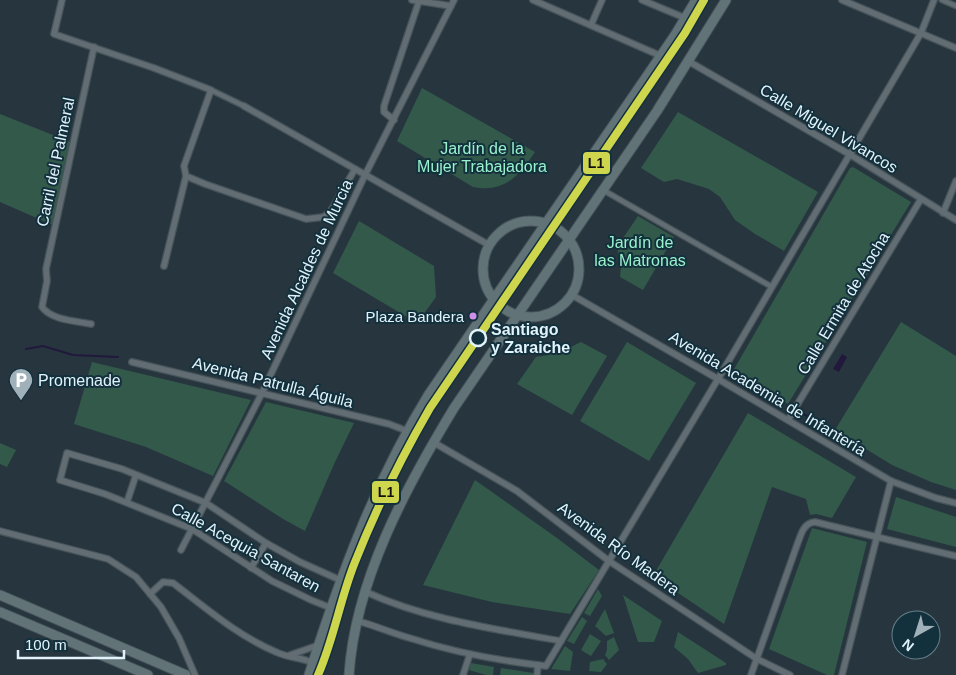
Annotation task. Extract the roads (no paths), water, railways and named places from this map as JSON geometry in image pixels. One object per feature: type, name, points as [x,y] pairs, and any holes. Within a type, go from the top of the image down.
[{"type":"main road","points":[[309,675],[340,580],[363,520],[407,431],[429,394],[661,56],[696,0]]},
{"type":"main road","points":[[349,675],[350,653],[358,621],[380,553],[404,496],[433,442],[517,314],[657,111],[726,0]]},
{"type":"main road","points":[[529,221],[546,223],[558,229],[569,239],[579,260],[578,278],[572,295],[561,306],[548,314],[532,317],[517,314],[504,308],[494,299],[487,287],[484,259],[489,246],[499,233],[513,224],[529,221]]},
{"type":"main road","points":[[0,595],[186,675]]},
{"type":"main road","points":[[0,612],[148,675]]},
{"type":"street","points":[[62,0],[54,34],[154,68],[211,90],[244,106],[489,246]]},
{"type":"street","points":[[412,0],[453,3]]},
{"type":"street","points":[[533,0],[661,56]]},
{"type":"street","points":[[590,25],[602,0]]},
{"type":"street","points":[[642,0],[685,18]]},
{"type":"street","points":[[842,0],[956,48]]},
{"type":"street","points":[[358,621],[414,640],[470,654],[546,666],[718,379],[920,33],[934,0]]},
{"type":"street","points":[[942,0],[956,6]]},
{"type":"street","points":[[394,120],[384,112],[384,106],[419,1]]},
{"type":"street","name":"Avenida Alcaldes de Murcia","points":[[181,550],[262,393],[365,175],[453,3]]},
{"type":"street","name":"Carril del Palmeral","points":[[91,324],[46,312],[42,307],[48,281],[46,269],[94,48]]},
{"type":"street","name":"Calle Miguel Vivancos","points":[[688,61],[849,154],[956,220]]},
{"type":"street","points":[[164,266],[186,176],[184,166],[211,90]]},
{"type":"street","points":[[186,176],[306,219],[324,216],[332,208],[355,169]]},
{"type":"street","points":[[943,213],[956,181]]},
{"type":"street","points":[[603,190],[772,287]]},
{"type":"street","name":"Calle Ermita de Atocha","points":[[788,420],[921,199]]},
{"type":"street","name":"Avenida Academia de Infantería","points":[[572,295],[891,481],[936,498],[956,503]]},
{"type":"street","name":"Avenida Patrulla Águila","points":[[132,362],[390,424],[407,431]]},
{"type":"street","name":"Avenida Río Madera","points":[[433,442],[517,491],[609,561],[756,659],[790,675]]},
{"type":"street","name":"Calle Acequia Santaren","points":[[136,475],[67,453],[60,480],[127,502],[192,529],[250,568],[311,600],[331,608]]},
{"type":"street","points":[[127,502],[136,475],[206,503],[266,543],[300,562],[340,580]]},
{"type":"street","points":[[842,675],[891,481]]},
{"type":"street","points":[[751,675],[805,525],[809,522],[956,556]]},
{"type":"street","points":[[0,530],[108,559],[136,577],[161,607],[179,638],[195,675]]},
{"type":"street","points":[[250,568],[266,543]]},
{"type":"street","points":[[150,594],[163,582],[173,583],[253,641],[285,656],[304,659],[313,663]]},
{"type":"street","points":[[366,592],[413,609],[463,623],[562,641]]},
{"type":"street","points":[[285,656],[320,645]]},
{"type":"street","points":[[463,675],[470,654]]},
{"type":"street","points":[[537,675],[538,665]]},
{"type":"waterway","points":[[26,349],[43,346],[73,355],[118,357]]},
{"type":"waterway","points":[[796,411],[824,423]]},
{"type":"place","name":"Plaza Bandera","points":[[473,316]]},
{"type":"place","name":"Santiago y Zaraiche","points":[[478,338]]},
{"type":"place","name":"Promenade","points":[[21,401]]},
{"type":"park label","name":"Jardín de la Mujer Trabajadora","points":[[482,157]]},
{"type":"park label","name":"Jardín de las Matronas","points":[[640,251]]}]
